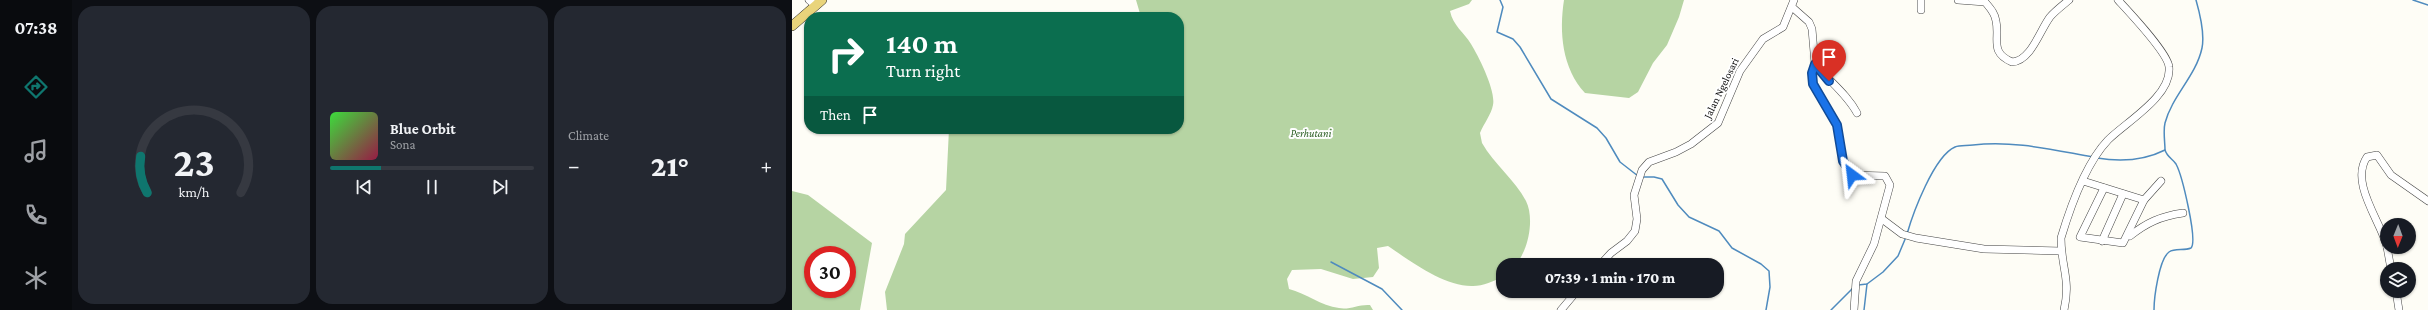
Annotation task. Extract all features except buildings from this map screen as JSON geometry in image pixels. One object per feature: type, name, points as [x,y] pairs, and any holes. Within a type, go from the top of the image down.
[{"type":"main road","points":[[806,12],[816,2]]},
{"type":"main road","points":[[792,26],[804,14]]},
{"type":"street","points":[[1921,0],[1921,10]]},
{"type":"street","points":[[1958,0],[1976,0],[1985,2],[1996,21],[1997,48],[2009,61],[2015,62],[2024,56],[2050,17],[2069,0]]},
{"type":"street","points":[[2064,310],[2068,280],[2061,251],[2064,228],[2090,165],[2108,140],[2149,105],[2165,85],[2169,73],[2166,57],[2118,0]]},
{"type":"street","points":[[1793,3],[1809,22],[1812,29],[1815,64],[1812,73],[1813,84],[1837,125],[1843,161],[1849,172],[1857,176],[1879,174],[1888,180],[1890,190],[1874,244],[1856,281],[1854,310]]},
{"type":"street","name":"Jalan Ngelosari","points":[[1606,258],[1610,253],[1627,242],[1636,231],[1637,219],[1634,195],[1637,179],[1642,170],[1649,162],[1676,152],[1691,144],[1718,123],[1740,71],[1760,42],[1783,28],[1793,3]]},
{"type":"street","points":[[1815,64],[1829,81],[1850,99],[1857,113]]},
{"type":"street","points":[[2380,227],[2366,201],[2363,166],[2367,157],[2377,155],[2391,175],[2428,201]]},
{"type":"street","points":[[2084,181],[2144,200]]},
{"type":"street","points":[[2128,237],[2144,200],[2161,181]]},
{"type":"street","points":[[2104,188],[2080,237],[2102,242],[2123,243],[2143,225],[2157,218],[2183,213]]},
{"type":"street","points":[[2102,242],[2123,194]]},
{"type":"street","points":[[1882,219],[1902,234],[1916,238],[1984,249],[2061,251]]},
{"type":"street","points":[[1561,310],[1571,298]]},
{"type":"street","points":[[2397,298],[2399,310]]},
{"type":"green space","name":"Perhutani","points":[[1136,0],[1472,0],[1469,4],[1450,11],[1454,21],[1478,57],[1492,91],[1492,109],[1480,133],[1482,143],[1492,158],[1521,193],[1529,208],[1529,235],[1527,244],[1520,258],[1496,258],[1496,280],[1473,286],[1462,285],[1440,278],[1388,246],[1377,248],[1379,268],[1373,277],[1353,279],[1321,269],[1292,270],[1287,279],[1289,289],[1326,305],[1332,307],[1351,308],[1362,305],[1370,305],[1373,310],[887,310],[885,292],[904,244],[905,234],[946,190],[949,134],[1184,134],[1184,12],[1140,12]]},
{"type":"green space","points":[[1564,0],[1684,0],[1679,17],[1667,45],[1653,63],[1638,92],[1629,98],[1585,93],[1577,83],[1567,61],[1562,37]]},
{"type":"green space","points":[[792,191],[808,195],[872,243],[860,310],[792,310]]},
{"type":"waterway","points":[[1500,0],[1503,7],[1497,32],[1513,39],[1520,47],[1551,99],[1597,128],[1606,138],[1620,162],[1638,176]]},
{"type":"waterway","points":[[2097,158],[2131,160],[2157,154],[2165,150],[2164,126],[2168,113],[2195,68],[2202,48],[2202,30],[2196,0]]},
{"type":"waterway","points":[[2413,0],[2428,5]]},
{"type":"waterway","points":[[1907,234],[1919,200],[1932,173],[1939,161],[1947,152],[1955,147],[1988,144],[2018,145],[2093,157]]},
{"type":"waterway","points":[[2154,310],[2158,279],[2165,256],[2171,251],[2191,248],[2193,243],[2191,221],[2179,170],[2165,150]]},
{"type":"waterway","points":[[1642,177],[1662,179],[1678,205],[1689,217],[1719,231],[1732,248],[1761,264],[1769,271],[1770,287],[1766,310]]},
{"type":"waterway","points":[[1858,285],[1867,284],[1883,272],[1898,256],[1906,237]]},
{"type":"waterway","points":[[1331,262],[1382,289],[1402,310]]},
{"type":"waterway","points":[[1864,310],[1867,284]]},
{"type":"waterway","points":[[1831,310],[1853,288]]},
{"type":"route","points":[[1829,81],[1815,64],[1812,73],[1813,84],[1837,125],[1843,161],[1852,175]]}]
